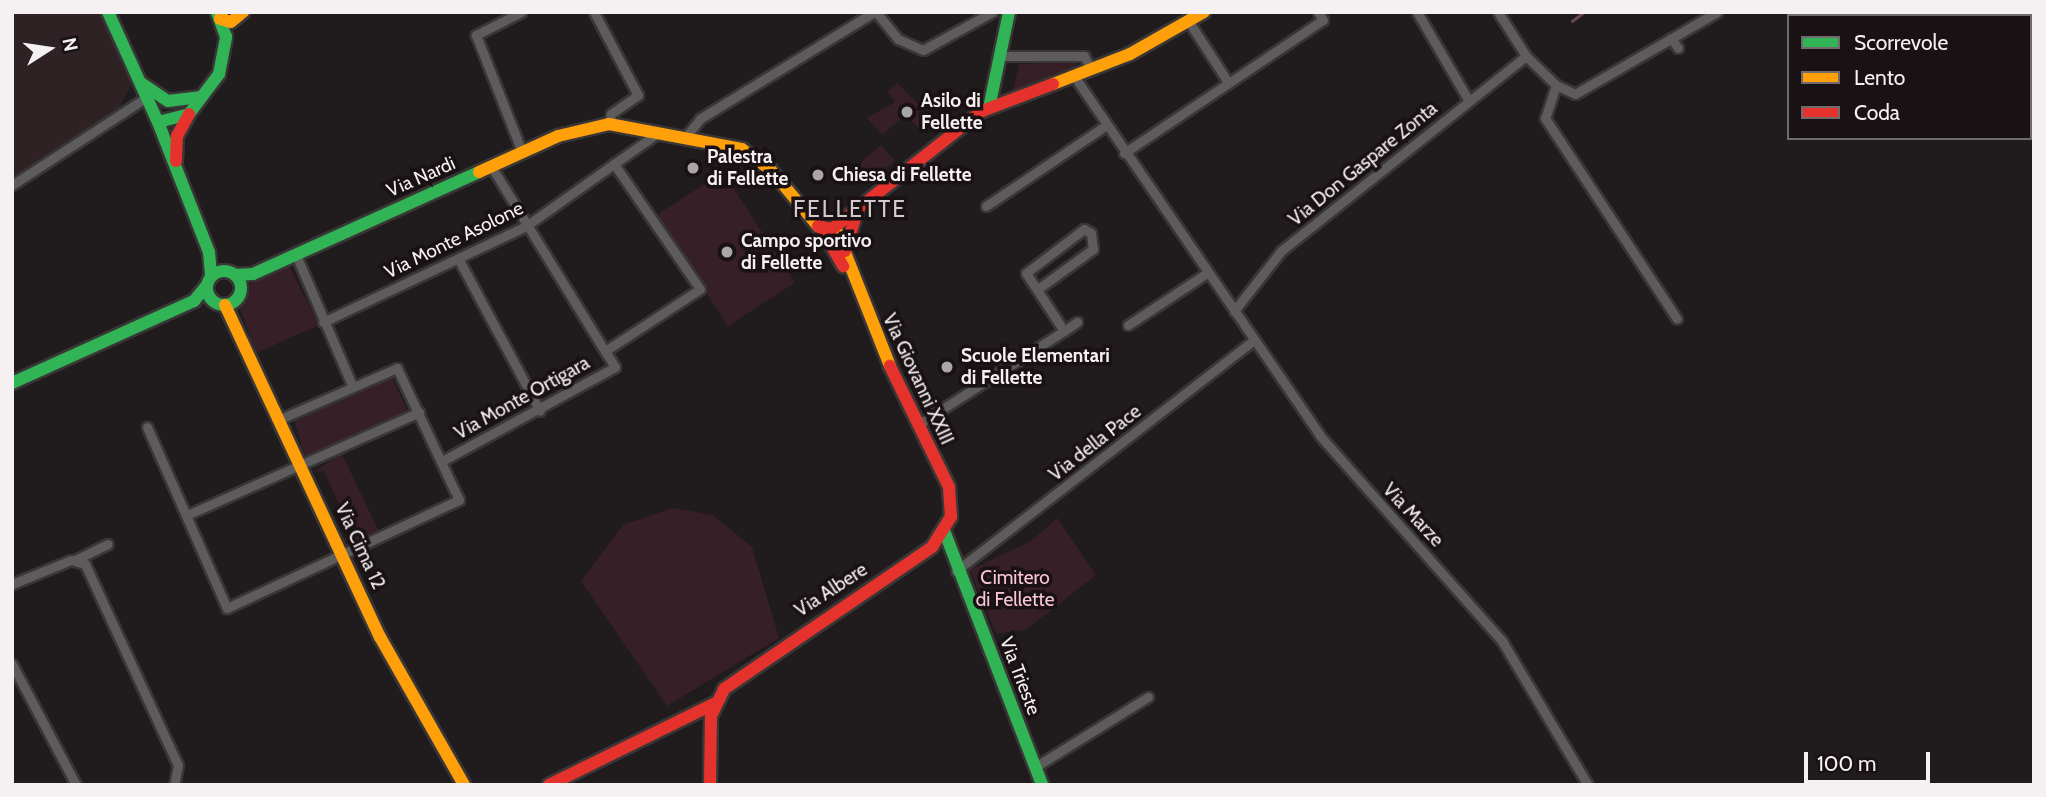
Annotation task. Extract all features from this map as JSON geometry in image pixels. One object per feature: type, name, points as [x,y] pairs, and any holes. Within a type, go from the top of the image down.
[{"type":"main road","points":[[108,12],[158,122],[209,252],[209,281],[224,302]]},
{"type":"main road","points":[[220,15],[234,22],[243,12]]},
{"type":"main road","points":[[989,108],[1002,56],[1009,12]]},
{"type":"main road","points":[[848,274],[829,228],[858,210],[989,108],[1091,69],[1189,22],[1204,12]]},
{"type":"main road","points":[[176,169],[177,136],[225,55],[220,15]]},
{"type":"main road","points":[[141,82],[168,100],[200,97]]},
{"type":"main road","points":[[158,122],[200,97]]},
{"type":"main road","points":[[158,122],[189,114]]},
{"type":"main road","name":"Via Nardi","points":[[234,278],[253,274],[522,152],[609,124]]},
{"type":"main road","name":"Via Giovanni XXIII","points":[[609,124],[687,135],[757,158],[829,228],[949,487],[951,517]]},
{"type":"main road","name":"Via Giovanni XXIII","points":[[845,258],[858,210]]},
{"type":"main road","points":[[209,252],[234,278]]},
{"type":"main road","points":[[194,301],[209,281],[234,278]]},
{"type":"main road","points":[[224,302],[234,278]]},
{"type":"main road","points":[[12,383],[194,301],[224,302]]},
{"type":"main road","name":"Via Cima 12","points":[[224,302],[234,317],[342,555],[464,785]]},
{"type":"main road","name":"Via Albere","points":[[716,703],[724,689],[932,547],[945,533],[951,517]]},
{"type":"main road","name":"Via Trieste","points":[[945,533],[954,566],[1042,785]]},
{"type":"main road","name":"Via Trieste","points":[[932,547],[954,566]]},
{"type":"main road","points":[[550,785],[716,703]]},
{"type":"main road","points":[[710,785],[716,703]]},
{"type":"street","points":[[521,12],[476,35],[522,152]]},
{"type":"street","points":[[594,12],[638,95],[611,114],[609,124]]},
{"type":"street","points":[[687,135],[701,118],[875,12],[898,39],[923,50],[990,13]]},
{"type":"street","points":[[1124,153],[1323,20],[1318,12]]},
{"type":"street","points":[[1417,12],[1469,101]]},
{"type":"street","points":[[1498,12],[1526,56],[1556,85],[1575,94],[1717,12]]},
{"type":"street","points":[[1189,22],[1228,82]]},
{"type":"street","points":[[1671,38],[1678,48]]},
{"type":"street","points":[[1002,56],[1084,56],[1091,69]]},
{"type":"street","name":"Via Don Gaspare Zonta","points":[[1234,312],[1282,251],[1526,56]]},
{"type":"street","name":"Via Marze","points":[[1074,76],[1105,126],[1330,448],[1502,640],[1588,785]]},
{"type":"street","points":[[1556,85],[1545,118],[1678,319]]},
{"type":"street","points":[[12,185],[147,97]]},
{"type":"street","points":[[986,206],[1105,126]]},
{"type":"street","name":"Via Monte Asolone","points":[[323,322],[526,226],[662,130]]},
{"type":"street","name":"Via Monte Ortigara","points":[[442,460],[540,411],[615,367],[606,351],[700,289],[614,164]]},
{"type":"street","points":[[491,166],[606,351]]},
{"type":"street","points":[[1038,289],[1093,249],[1091,233],[1084,229],[1027,267],[1038,289],[1064,331]]},
{"type":"street","points":[[296,255],[352,385]]},
{"type":"street","points":[[459,260],[540,411]]},
{"type":"street","points":[[1128,325],[1207,273]]},
{"type":"street","points":[[919,425],[1077,323]]},
{"type":"street","name":"Via della Pace","points":[[954,566],[1022,524],[1254,340]]},
{"type":"street","points":[[147,427],[228,608],[459,500],[397,368],[352,385],[280,419]]},
{"type":"street","points":[[187,515],[419,412]]},
{"type":"street","points":[[12,584],[108,544]]},
{"type":"street","points":[[77,559],[88,568],[175,758],[174,785]]},
{"type":"street","points":[[12,664],[76,785]]},
{"type":"street","points":[[1035,767],[1148,697]]},
{"type":"shaded area","points":[[12,12],[104,12],[132,84],[117,111],[12,178]]},
{"type":"green space","points":[[1074,62],[1077,65],[1013,92],[1019,64]]},
{"type":"green space","points":[[897,83],[933,119],[928,130],[920,130],[906,115],[882,135],[867,118],[895,102],[887,91]]},
{"type":"green space","points":[[881,145],[895,161],[868,184],[855,168]]},
{"type":"green space","name":"Campo sportivo di Fellette","points":[[723,172],[795,283],[728,326],[656,216]]},
{"type":"green space","points":[[289,266],[319,325],[256,353],[238,303],[247,285]]},
{"type":"green space","points":[[391,375],[408,412],[310,457],[304,454],[294,419]]},
{"type":"green space","points":[[342,454],[379,532],[350,545],[344,539],[353,535],[324,471],[313,472]]},
{"type":"green space","points":[[673,508],[713,515],[752,547],[779,638],[667,706],[581,581],[623,525]]},
{"type":"green space","name":"Cimitero di Fellette","points":[[1057,518],[1096,575],[1027,629],[996,634],[970,570],[1031,541]]},
{"type":"waterway","points":[[1572,21],[1584,12]]},
{"type":"traffic: fast","points":[[108,12],[158,122]]},
{"type":"traffic: fast","points":[[158,122],[189,114],[219,74],[226,37],[217,12]]},
{"type":"traffic: fast","points":[[989,108],[1009,12]]},
{"type":"traffic: fast","points":[[141,83],[168,101],[200,97]]},
{"type":"traffic: fast","points":[[158,122],[209,252],[211,276]]},
{"type":"traffic: fast","points":[[235,275],[253,274],[479,172]]},
{"type":"traffic: fast","points":[[224,271],[236,276],[241,288],[236,300],[224,305],[212,300],[207,288],[212,276],[224,271]]},
{"type":"traffic: fast","points":[[12,383],[194,301],[207,285]]},
{"type":"traffic: fast","points":[[945,533],[1042,785]]},
{"type":"traffic: slow","points":[[222,13],[220,19],[231,22],[243,12]]},
{"type":"traffic: slow","points":[[1053,84],[1130,54],[1204,12]]},
{"type":"traffic: slow","points":[[479,172],[558,136],[609,124],[742,149],[770,169],[818,226]]},
{"type":"traffic: slow","points":[[835,227],[890,366]]},
{"type":"traffic: slow","points":[[225,305],[380,637],[464,785]]},
{"type":"traffic: jam","points":[[818,226],[832,229],[982,111],[1053,84]]},
{"type":"traffic: jam","points":[[176,161],[177,136],[189,114]]},
{"type":"traffic: jam","points":[[845,251],[857,212]]},
{"type":"traffic: jam","points":[[822,229],[843,266]]},
{"type":"traffic: jam","points":[[710,785],[711,716],[724,689],[932,547],[951,517],[949,487],[890,366]]},
{"type":"traffic: jam","points":[[549,785],[716,703]]},
{"type":"place","name":"Asilo di Fellette","points":[[907,112]]},
{"type":"place","name":"Palestra di Fellette","points":[[693,168]]},
{"type":"place","name":"Chiesa di Fellette","points":[[818,175]]},
{"type":"place","name":"Campo sportivo di Fellette","points":[[727,252]]},
{"type":"place","name":"Scuole Elementari di Fellette","points":[[947,367]]},
{"type":"district","name":"FELLETTE","points":[[850,209]]}]
